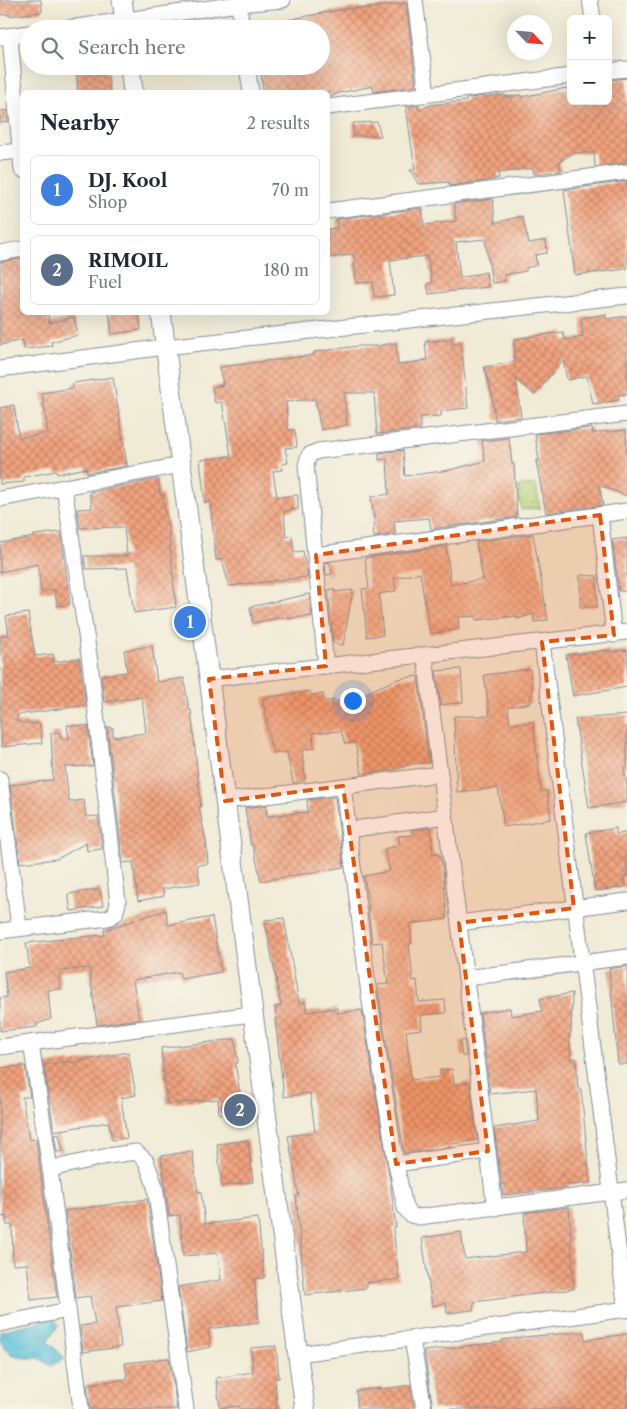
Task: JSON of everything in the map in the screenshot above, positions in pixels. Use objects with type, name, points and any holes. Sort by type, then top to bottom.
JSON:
[{"type":"street","points":[[122,0],[124,20]]},
{"type":"street","points":[[152,20],[239,4],[283,0]]},
{"type":"street","points":[[415,0],[427,94]]},
{"type":"street","points":[[590,0],[592,15]]},
{"type":"street","points":[[239,4],[241,20]]},
{"type":"street","points":[[0,153],[20,151],[5,36],[20,34]]},
{"type":"street","points":[[612,71],[627,69]]},
{"type":"street","points":[[131,75],[134,90]]},
{"type":"street","points":[[248,75],[251,90]]},
{"type":"street","points":[[330,107],[567,76]]},
{"type":"street","points":[[330,211],[627,172]]},
{"type":"street","points":[[0,253],[20,249]]},
{"type":"street","points":[[0,369],[166,347],[627,296]]},
{"type":"street","points":[[161,315],[305,1409]]},
{"type":"street","points":[[326,666],[306,465],[309,455],[318,451],[627,414]]},
{"type":"street","points":[[0,499],[181,465]]},
{"type":"street","points":[[0,931],[19,927],[108,918],[115,914],[118,903],[90,662],[64,487]]},
{"type":"street","points":[[316,556],[627,512]]},
{"type":"street","points":[[209,679],[621,633],[600,515]]},
{"type":"street","points":[[298,1354],[626,1310],[542,642]]},
{"type":"street","points":[[425,656],[495,1208]]},
{"type":"street","points":[[225,801],[440,774]]},
{"type":"street","points":[[0,779],[19,927]]},
{"type":"street","points":[[343,786],[369,995],[396,1164],[406,1208],[410,1215],[419,1217],[627,1190]]},
{"type":"street","points":[[348,830],[445,816]]},
{"type":"street","points":[[459,923],[627,901]]},
{"type":"street","points":[[466,978],[627,957]]},
{"type":"street","points":[[0,1047],[252,1014]]},
{"type":"street","points":[[31,1043],[50,1169],[81,1409]]},
{"type":"street","points":[[396,1164],[488,1151]]},
{"type":"street","points":[[50,1169],[108,1156],[136,1152],[146,1161],[155,1186],[186,1409]]},
{"type":"street","points":[[0,1324],[68,1310]]},
{"type":"street","points":[[412,1339],[424,1409]]},
{"type":"highlighted area","points":[[600,515],[614,635],[542,642],[574,908],[459,923],[488,1151],[396,1164],[343,786],[225,801],[209,679],[326,666],[316,555]]},
{"type":"green space","points":[[536,484],[540,508],[521,510],[518,487]]},
{"type":"water","points":[[53,1318],[59,1325],[47,1341],[65,1358],[51,1366],[39,1358],[24,1358],[11,1354],[0,1341],[0,1331]]},
{"type":"building","points":[[0,0],[41,0],[42,12],[9,16],[9,14],[0,15]]},
{"type":"building","points":[[406,3],[416,86],[374,92],[373,86],[339,93],[330,97],[330,90],[263,90],[261,75],[330,75],[330,20],[288,20],[327,12],[361,7],[361,9]]},
{"type":"building","points":[[77,75],[108,75],[110,90],[78,90]]},
{"type":"building","points":[[627,78],[627,163],[595,167],[594,153],[573,153],[559,162],[561,171],[534,174],[533,168],[498,173],[499,178],[491,180],[450,186],[449,182],[418,184],[410,170],[415,170],[406,107],[418,105],[419,110],[430,105],[466,101],[466,99],[477,97],[521,95],[521,97],[567,88],[567,105],[612,105],[612,80]]},
{"type":"building","points":[[7,110],[8,122],[0,123],[0,111]]},
{"type":"building","points":[[377,122],[381,136],[353,136],[353,123]]},
{"type":"building","points":[[627,181],[627,269],[575,275],[564,190]]},
{"type":"building","points":[[493,199],[495,223],[522,216],[529,243],[546,240],[547,253],[535,255],[537,265],[526,268],[526,271],[504,275],[505,281],[492,283],[485,239],[456,242],[460,278],[486,272],[488,287],[429,294],[427,284],[432,283],[427,256],[390,260],[394,295],[374,297],[373,282],[356,283],[354,254],[330,258],[330,229],[337,228],[336,219],[422,208],[424,225],[456,221],[454,204]]},
{"type":"building","points":[[20,258],[20,315],[48,315],[49,323],[74,317],[78,335],[51,342],[52,346],[24,349],[23,340],[0,345],[0,262]]},
{"type":"building","points":[[606,314],[606,319],[627,316],[627,394],[618,395],[619,400],[593,404],[587,376],[567,380],[563,360],[534,395],[516,379],[521,417],[495,420],[492,395],[484,367],[515,362],[514,339],[563,332],[565,340],[583,337],[581,318]]},
{"type":"building","points":[[109,315],[139,315],[141,330],[112,334]]},
{"type":"building","points":[[452,339],[452,344],[461,342],[468,408],[441,411],[441,416],[420,417],[420,429],[377,434],[374,393],[344,393],[347,425],[321,430],[315,399],[286,402],[288,430],[295,430],[297,447],[285,448],[288,463],[282,464],[283,470],[273,471],[277,497],[298,495],[298,509],[284,511],[286,537],[292,536],[294,552],[303,551],[308,577],[229,586],[222,559],[216,560],[210,502],[205,503],[200,460],[231,456],[222,402],[215,403],[212,387],[223,385],[220,367],[314,355],[314,352],[358,346],[381,346],[396,343],[398,365],[427,360],[425,342]]},
{"type":"building","points":[[113,377],[127,466],[87,473],[86,468],[57,474],[56,471],[24,477],[24,482],[0,484],[0,408],[14,405],[19,438],[48,433],[42,393],[73,388],[73,383]]},
{"type":"building","points":[[592,428],[593,434],[605,431],[626,430],[627,496],[599,485],[603,505],[546,513],[536,461],[539,461],[535,434]]},
{"type":"building","points":[[509,438],[512,464],[514,464],[517,517],[431,529],[429,518],[394,521],[395,534],[374,537],[373,526],[375,526],[371,497],[389,494],[387,459],[379,460],[379,453],[403,450],[405,476],[450,470],[485,461],[482,441]]},
{"type":"building","points":[[158,479],[168,525],[176,607],[134,613],[127,568],[86,569],[84,556],[127,556],[124,527],[80,528],[77,509],[92,508],[90,492]]},
{"type":"building","points":[[61,532],[70,604],[57,606],[55,590],[41,592],[38,564],[0,572],[0,543],[34,537],[34,535]]},
{"type":"building","points":[[533,534],[548,620],[534,622],[533,614],[517,619],[516,616],[476,620],[476,616],[458,617],[459,629],[430,634],[420,573],[394,578],[396,591],[379,594],[383,635],[367,637],[362,589],[369,588],[365,558],[446,546],[451,585],[483,579],[476,542]]},
{"type":"building","points":[[627,538],[627,591],[619,591],[612,540]]},
{"type":"building","points":[[330,562],[332,574],[326,575],[325,563]]},
{"type":"building","points":[[580,575],[597,576],[597,607],[580,607]]},
{"type":"building","points":[[334,589],[335,592],[353,590],[343,645],[333,643],[328,590]]},
{"type":"building","points":[[309,594],[312,616],[283,619],[283,617],[253,623],[250,607]]},
{"type":"building","points":[[28,613],[35,656],[53,654],[54,662],[79,658],[86,705],[17,715],[17,722],[40,724],[42,743],[2,747],[0,722],[0,636],[9,635],[6,616]]},
{"type":"building","points":[[152,646],[157,682],[184,678],[189,710],[191,710],[201,807],[199,807],[206,841],[208,864],[197,865],[200,883],[163,889],[164,896],[138,901],[133,862],[123,863],[107,727],[113,728],[113,737],[146,733],[142,697],[104,702],[101,675],[127,672],[124,650]]},
{"type":"building","points":[[610,650],[610,652],[627,650],[627,687],[573,696],[566,655]]},
{"type":"building","points":[[461,669],[463,702],[441,705],[436,671]]},
{"type":"building","points":[[530,669],[533,695],[530,695],[531,703],[508,707],[510,724],[533,722],[541,791],[547,791],[551,819],[504,827],[498,788],[457,792],[454,716],[490,716],[484,675]]},
{"type":"building","points":[[418,676],[429,763],[412,764],[394,770],[362,774],[355,742],[345,744],[341,731],[313,733],[314,748],[302,750],[305,780],[293,783],[287,752],[274,754],[269,739],[263,698],[310,691],[311,695],[323,694],[324,701],[358,700],[358,696],[398,679]]},
{"type":"building","points":[[627,715],[627,767],[624,768],[627,802],[589,808],[575,719]]},
{"type":"building","points":[[67,725],[88,726],[93,766],[65,767],[69,802],[84,800],[86,817],[98,816],[102,849],[87,851],[86,843],[57,859],[20,863],[10,785],[53,780],[51,733],[60,732],[61,739],[69,739]]},
{"type":"building","points":[[335,797],[344,867],[261,881],[253,845],[251,846],[245,808],[266,805],[267,816],[308,812],[307,800]]},
{"type":"building","points":[[431,828],[433,854],[440,855],[443,870],[447,919],[410,924],[412,944],[409,944],[413,981],[417,980],[419,1002],[445,1000],[446,1013],[421,1015],[422,1029],[406,1031],[411,1080],[440,1077],[440,1070],[452,1069],[454,1085],[470,1082],[477,1140],[451,1144],[451,1147],[404,1153],[377,985],[388,984],[382,942],[372,943],[364,876],[390,871],[384,849],[400,845],[398,836],[413,835],[411,830]]},
{"type":"building","points":[[616,828],[616,834],[627,833],[627,876],[623,877],[625,887],[595,891],[586,833]]},
{"type":"building","points":[[100,889],[103,906],[71,911],[68,894]]},
{"type":"building","points":[[166,910],[168,925],[212,917],[221,972],[181,979],[179,972],[133,980],[139,1019],[97,1025],[89,968],[59,971],[61,989],[48,990],[51,1019],[37,1024],[37,1027],[0,1031],[0,998],[7,997],[4,972],[30,968],[26,943],[105,935],[104,930]]},
{"type":"building","points":[[284,918],[299,1003],[305,1002],[307,1012],[337,1008],[337,1013],[362,1010],[390,1180],[396,1227],[393,1228],[399,1279],[366,1283],[367,1288],[305,1295],[296,1196],[299,1196],[288,1136],[315,1132],[310,1093],[284,1097],[275,1019],[277,1019],[275,1007],[281,1006],[265,920]]},
{"type":"building","points":[[627,966],[627,1064],[618,1064],[609,969]]},
{"type":"building","points":[[572,993],[571,1033],[569,1034],[571,1059],[576,1058],[578,1089],[581,1089],[590,1183],[567,1185],[567,1188],[503,1195],[494,1128],[539,1121],[536,1089],[490,1094],[480,1013],[510,1008],[511,1016],[542,1011],[540,999]]},
{"type":"building","points":[[235,1039],[238,1063],[235,1064],[241,1098],[233,1099],[234,1113],[219,1114],[218,1099],[167,1104],[161,1048]]},
{"type":"building","points":[[464,1040],[466,1056],[462,1056],[460,1041]]},
{"type":"building","points":[[128,1052],[136,1095],[121,1098],[127,1138],[112,1140],[109,1122],[54,1131],[44,1065],[69,1061],[70,1063]]},
{"type":"building","points":[[25,1066],[30,1097],[22,1097],[29,1140],[36,1139],[57,1297],[31,1300],[27,1264],[13,1265],[12,1225],[7,1225],[6,1216],[0,1217],[0,1068]]},
{"type":"building","points":[[59,1134],[63,1151],[57,1152],[54,1135]]},
{"type":"building","points":[[248,1140],[253,1182],[222,1186],[217,1144]]},
{"type":"building","points":[[192,1151],[198,1192],[201,1191],[205,1224],[258,1218],[264,1278],[254,1279],[259,1322],[208,1329],[211,1347],[187,1352],[178,1287],[221,1280],[218,1253],[183,1256],[180,1215],[169,1216],[161,1156]]},
{"type":"building","points":[[147,1199],[162,1301],[116,1307],[121,1347],[83,1352],[80,1326],[95,1324],[90,1296],[76,1298],[65,1211]]},
{"type":"building","points":[[569,1207],[574,1289],[474,1302],[473,1310],[447,1313],[446,1303],[432,1306],[422,1238],[461,1232],[465,1259],[526,1252],[524,1213]]},
{"type":"building","points":[[584,1332],[585,1340],[627,1334],[627,1409],[433,1409],[424,1351],[502,1342],[502,1340],[523,1337]]},
{"type":"building","points":[[276,1346],[279,1378],[275,1378],[277,1409],[240,1409],[239,1406],[220,1408],[216,1378],[253,1372],[251,1348]]},
{"type":"building","points":[[169,1358],[177,1409],[90,1409],[87,1384],[127,1379],[125,1363]]},
{"type":"building","points":[[410,1385],[414,1409],[358,1409],[356,1391]]},
{"type":"place","name":"DJ. Kool","points":[[190,622]]},
{"type":"place","name":"RIMOIL","points":[[240,1110]]}]
